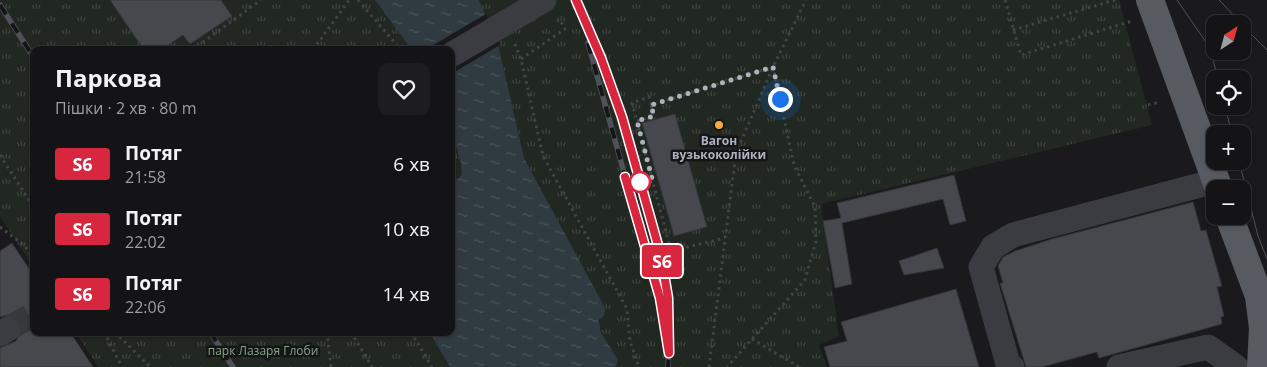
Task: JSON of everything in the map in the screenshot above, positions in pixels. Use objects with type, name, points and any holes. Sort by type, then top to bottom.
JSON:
[{"type":"main road","points":[[1142,10],[1210,180]]},
{"type":"main road","points":[[1232,225],[1259,296],[1263,328],[1257,363]]},
{"type":"street","points":[[455,53],[516,27],[544,0]]},
{"type":"street","points":[[1012,367],[1008,364],[981,267],[993,248],[1013,235],[1206,187]]},
{"type":"street","points":[[1119,367],[1208,347],[1257,363]]},
{"type":"path","points":[[198,46],[261,0]]},
{"type":"path","points":[[316,46],[349,0]]},
{"type":"path","points":[[358,0],[398,46]]},
{"type":"path","points":[[714,367],[710,365],[736,153],[773,67],[806,0]]},
{"type":"path","points":[[1005,0],[1020,55],[1142,10]]},
{"type":"path","points":[[1013,30],[1115,0]]},
{"type":"path","points":[[521,59],[565,29],[560,20],[552,24]]},
{"type":"path","points":[[516,27],[521,59],[543,156],[627,309],[630,340],[639,367]]},
{"type":"path","points":[[651,105],[773,67]]},
{"type":"path","points":[[727,367],[805,280],[816,241],[815,207],[794,165],[773,67]]},
{"type":"path","points":[[637,121],[654,116],[649,97],[632,103],[671,252],[725,238]]},
{"type":"path","points":[[0,155],[30,202]]},
{"type":"path","points":[[0,227],[25,246],[30,254]]},
{"type":"path","points":[[106,336],[122,367]]},
{"type":"path","points":[[119,336],[150,367]]},
{"type":"path","points":[[328,336],[331,367]]},
{"type":"path","points":[[353,336],[372,367]]},
{"type":"path","points":[[413,336],[432,367]]},
{"type":"path","points":[[752,339],[800,367]]},
{"type":"green space","points":[[0,0],[375,0],[409,46],[30,46],[30,262],[0,217]]},
{"type":"green space","points":[[479,0],[1119,0],[1152,125],[821,204],[839,336],[819,345],[827,367],[616,367],[618,360],[605,340],[600,328],[603,304],[524,158],[499,48]]},
{"type":"green space","points":[[455,143],[461,163],[462,174],[455,182]]},
{"type":"green space","name":"парк Лазаря Глоби","points":[[78,336],[432,336],[450,367],[98,367]]},
{"type":"water","points":[[375,0],[479,0],[499,48],[524,158],[603,304],[605,313],[599,320],[601,333],[618,360],[616,367],[450,367],[432,336],[455,336],[455,182],[462,174],[455,143],[455,46],[409,46]]},
{"type":"pier","points":[[486,14],[500,45],[455,72],[455,46],[432,46]]},
{"type":"building","points":[[110,0],[221,0],[232,16],[190,44],[183,35],[167,46],[141,46]]},
{"type":"building","points":[[675,114],[707,227],[674,236],[642,123]]},
{"type":"building","points":[[954,175],[966,221],[950,225],[943,199],[842,223],[852,284],[835,288],[823,221],[841,218],[837,203]]},
{"type":"building","points":[[1193,202],[1201,231],[1206,230],[1222,286],[1217,287],[1224,316],[1221,317],[1222,324],[1099,358],[1097,352],[1042,367],[1026,367],[1000,283],[1003,283],[998,266],[1003,257],[1052,239]]},
{"type":"building","points":[[12,243],[30,270],[30,336],[73,336],[93,367],[0,367],[0,348],[16,341],[22,329],[20,322],[15,317],[8,315],[0,317],[0,251]]},
{"type":"building","points":[[937,248],[944,268],[904,275],[899,261]]},
{"type":"building","points":[[956,289],[979,367],[830,367],[824,347],[847,341],[841,322]]},
{"type":"tunnel","points":[[8,329],[30,316]]},
{"type":"tram line","points":[[1177,0],[1210,48],[1216,70]]},
{"type":"tram line","points":[[1219,0],[1233,15]]},
{"type":"tram line","points":[[1251,34],[1267,50]]},
{"type":"tram line","points":[[1227,115],[1230,125]]},
{"type":"tram line","points":[[1241,170],[1258,236],[1267,259]]},
{"type":"railway","points":[[576,0],[620,115],[654,232],[666,297],[669,343],[668,367]]},
{"type":"railway","points":[[0,5],[30,52]]},
{"type":"railway","points":[[588,43],[663,313]]},
{"type":"railway","points":[[213,336],[233,367]]},
{"type":"train","name":"S6","points":[[576,0],[601,58],[622,117],[661,256],[668,298],[669,353],[660,298],[625,177]]},
{"type":"place","name":"Вагон вузькоколійки","points":[[719,125]]},
{"type":"route","points":[[640,182],[653,182],[637,121],[654,116],[651,105],[773,67],[780,99]]}]
